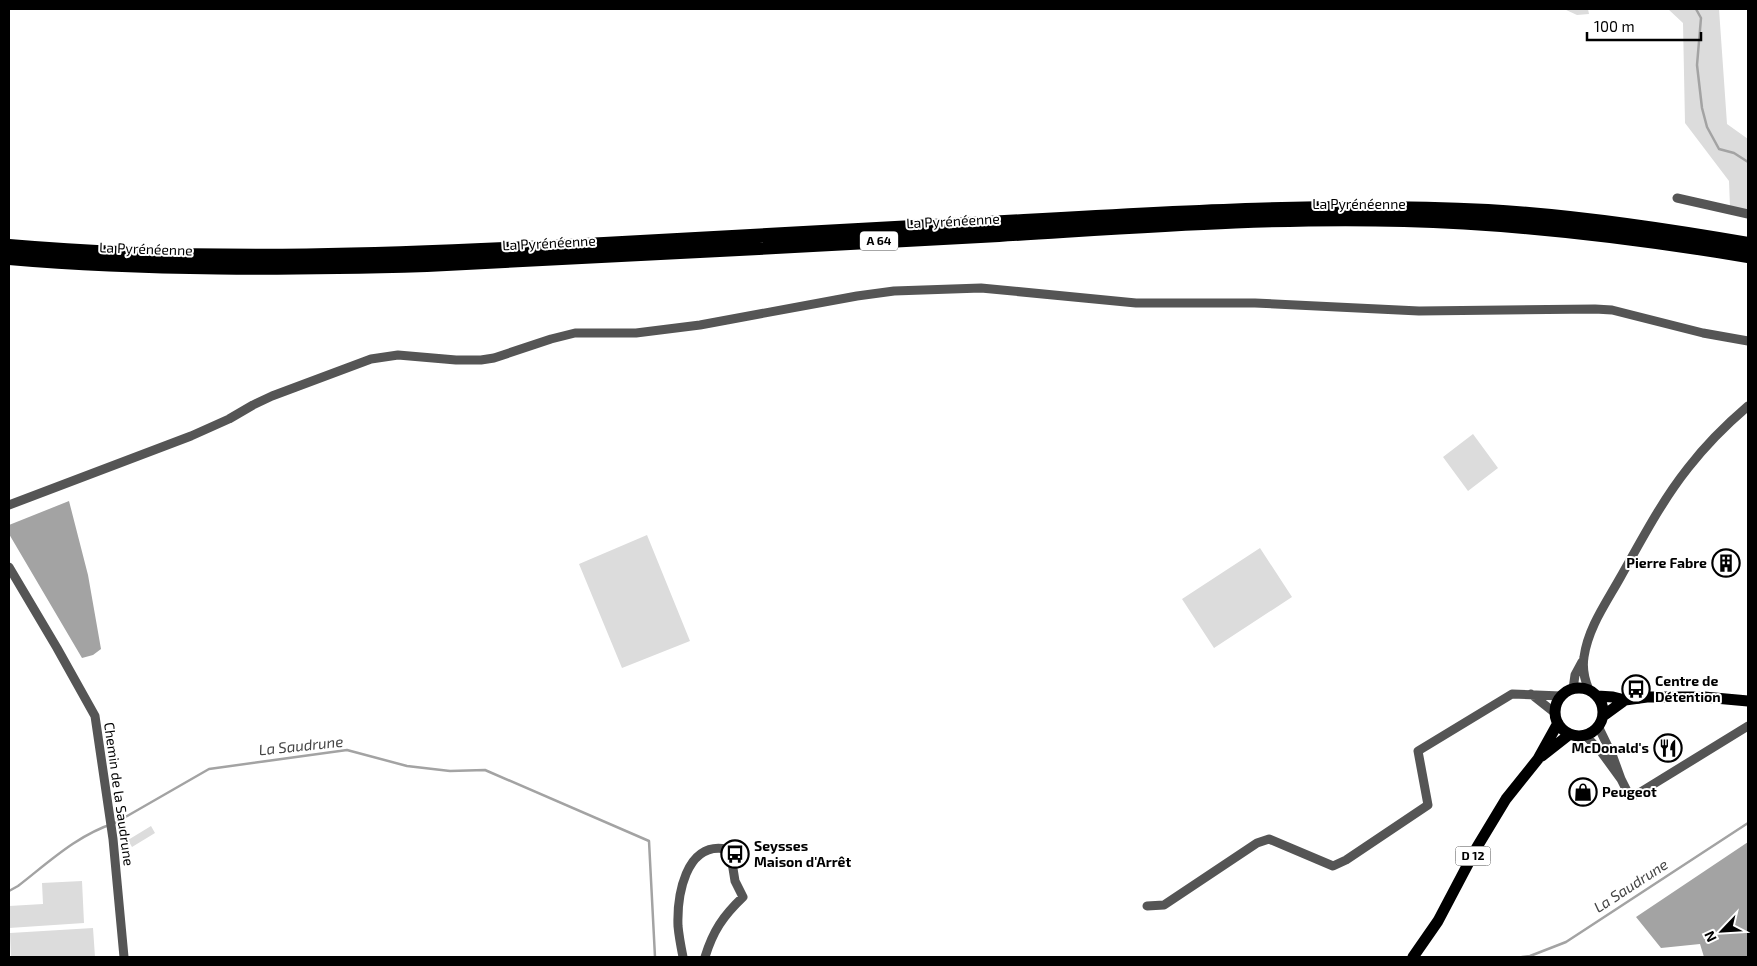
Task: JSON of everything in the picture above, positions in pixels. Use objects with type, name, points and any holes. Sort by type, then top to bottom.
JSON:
[{"type":"highway","name":"La Pyrénéenne","points":[[9,246],[149,254],[246,256],[426,253],[1118,216],[1306,208],[1404,208],[1490,211],[1574,218],[1662,229],[1748,244]]},
{"type":"highway","name":"La Pyrénéenne","points":[[9,258],[208,268],[427,265],[1218,222],[1383,220],[1490,223],[1577,230],[1748,256]]},
{"type":"main road","points":[[1625,700],[1585,735],[1570,734],[1557,718],[1557,702],[1561,696],[1573,688],[1625,700],[1647,697],[1704,697],[1748,701]]},
{"type":"main road","points":[[1593,693],[1602,706],[1600,721]]},
{"type":"main road","name":"D 12","points":[[1538,759],[1557,718]]},
{"type":"main road","name":"D 12","points":[[1413,957],[1438,921],[1477,847],[1506,799],[1538,759],[1570,734]]},
{"type":"street","points":[[1677,198],[1748,214]]},
{"type":"street","points":[[9,505],[191,436],[272,396],[371,359],[398,355],[456,360],[481,360],[494,358],[575,333],[636,333],[700,326],[857,296],[894,291],[981,288],[1136,303],[1256,303],[1419,311],[1603,309],[1748,341]]},
{"type":"street","points":[[1573,688],[1575,675],[1584,657],[1594,625],[1644,534],[1671,490],[1705,448],[1748,406]]},
{"type":"street","name":"Chemin de la Saudrune","points":[[9,567],[95,716],[110,819],[124,957]]},
{"type":"street","points":[[1584,657],[1583,677],[1593,693]]},
{"type":"street","points":[[1147,906],[1164,905],[1256,843],[1269,839],[1333,866],[1346,860],[1428,805],[1418,751],[1512,694],[1561,696]]},
{"type":"street","points":[[1531,694],[1557,718]]},
{"type":"street","points":[[1600,721],[1621,779],[1628,793],[1634,795],[1639,794],[1748,726]]},
{"type":"street","points":[[1585,735],[1602,753],[1621,779]]},
{"type":"street","points":[[682,957],[678,926],[680,898],[687,869],[694,859],[704,852],[718,847],[726,849],[731,856],[735,880],[743,897],[732,908],[712,936],[705,957]]},
{"type":"shaded area","points":[[1564,9],[1588,9],[1589,14],[1577,15]]},
{"type":"shaded area","points":[[1668,9],[1719,9],[1727,124],[1748,139],[1748,211],[1730,207],[1729,181],[1685,123],[1683,23]]},
{"type":"shaded area","points":[[1473,434],[1498,468],[1468,491],[1443,457]]},
{"type":"shaded area","points":[[69,501],[88,575],[101,649],[93,655],[82,658],[9,534],[9,525]]},
{"type":"shaded area","points":[[647,535],[690,641],[622,668],[579,564]]},
{"type":"shaded area","points":[[1260,548],[1292,597],[1214,648],[1182,599]]},
{"type":"shaded area","points":[[151,826],[155,833],[132,847],[128,840]]},
{"type":"shaded area","points":[[1748,842],[1748,957],[1704,957],[1700,944],[1661,948],[1636,917]]},
{"type":"shaded area","points":[[82,881],[84,923],[9,928],[9,906],[43,904],[42,883]]},
{"type":"shaded area","points":[[93,928],[95,957],[11,957],[10,933]]},
{"type":"waterway","points":[[1696,9],[1701,18],[1697,65],[1702,108],[1707,127],[1719,149],[1734,153],[1748,162]]},
{"type":"waterway","name":"La Saudrune","points":[[9,891],[76,842],[101,828],[115,823],[209,769],[347,750],[407,766],[450,771],[485,770],[649,841],[655,957]]},
{"type":"waterway","name":"La Saudrune","points":[[1522,957],[1530,956],[1566,942],[1748,823]]},
{"type":"place","name":"Pierre Fabre","points":[[1726,563]]},
{"type":"place","name":"Centre de Détention","points":[[1636,689]]},
{"type":"place","name":"McDonald's","points":[[1668,748]]},
{"type":"place","name":"Peugeot","points":[[1583,792]]},
{"type":"place","name":"Seysses Maison d'Arrêt","points":[[735,854]]}]
